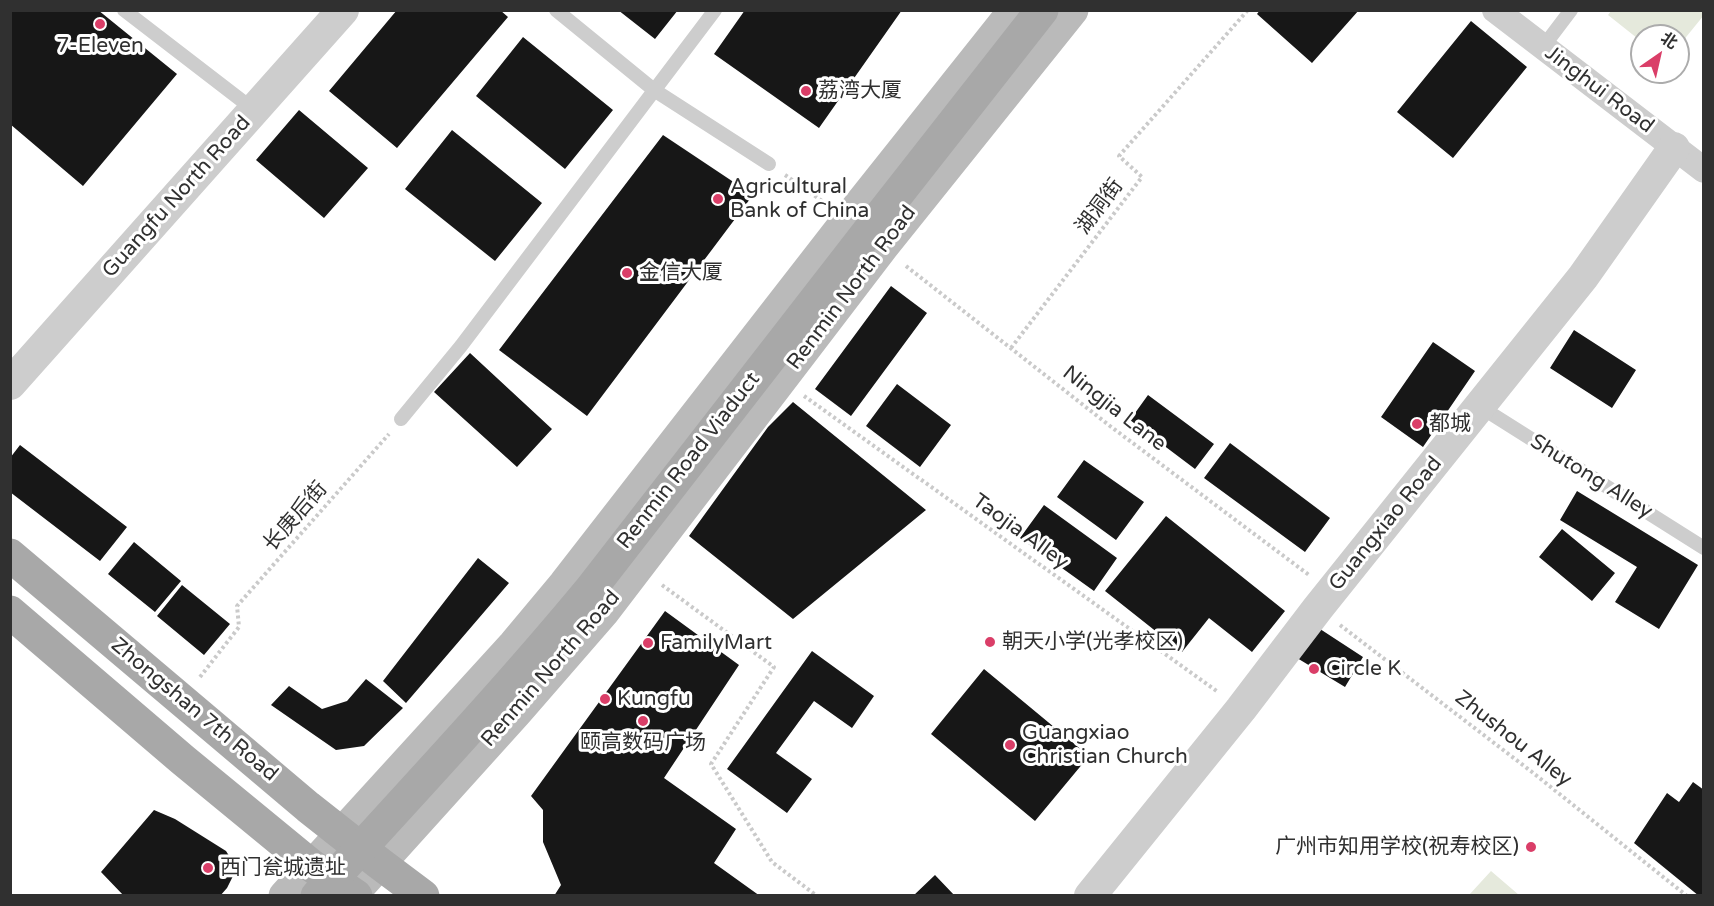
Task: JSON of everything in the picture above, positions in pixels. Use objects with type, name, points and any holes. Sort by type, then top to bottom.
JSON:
[{"type":"main road","name":"Renmin North Road","points":[[285,896],[315,881],[341,832],[514,645],[565,584],[848,220],[1015,10]]},
{"type":"main road","name":"Renmin Road Viaduct","points":[[315,881],[493,702],[583,598],[1042,10]]},
{"type":"main road","name":"Renmin North Road","points":[[353,895],[603,612],[882,247],[1072,10]]},
{"type":"main road","name":"Zhongshan 7th Road","points":[[10,555],[308,807],[423,896]]},
{"type":"main road","name":"Zhongshan 7th Road","points":[[10,612],[183,760],[315,881],[353,895]]},
{"type":"street","name":"Guangfu North Road","points":[[10,384],[343,10]]},
{"type":"street","name":"Jinghui Road","points":[[1495,10],[1704,170]]},
{"type":"street","name":"Guangxiao Road","points":[[1090,896],[1582,277],[1674,148]]},
{"type":"lane","points":[[124,10],[254,110]]},
{"type":"lane","points":[[556,10],[654,90],[769,164]]},
{"type":"lane","points":[[401,419],[461,346],[715,10]]},
{"type":"lane","points":[[1543,47],[1571,10]]},
{"type":"lane","name":"Shutong Alley","points":[[1479,406],[1704,548]]},
{"type":"path","name":"湖洞街","points":[[1011,348],[1142,177],[1119,156],[1248,10]]},
{"type":"path","points":[[769,164],[848,220]]},
{"type":"path","name":"Ningjia Lane","points":[[882,247],[1110,426],[1325,600]]},
{"type":"path","name":"Taojia Alley","points":[[782,380],[1241,708]]},
{"type":"path","name":"长庚后街","points":[[194,684],[239,627],[237,606],[401,419]]},
{"type":"path","points":[[637,567],[774,668],[711,764],[772,862],[817,896]]},
{"type":"path","name":"Zhushou Alley","points":[[1325,600],[1532,772],[1687,896]]},
{"type":"shaded area","points":[[1703,10],[1704,15],[1690,32],[1690,24],[1630,24],[1630,32],[1608,15],[1611,11]]},
{"type":"shaded area","points":[[1491,871],[1519,895],[1469,895]]},
{"type":"building","points":[[10,10],[98,10],[177,74],[83,186],[10,124]]},
{"type":"building","points":[[397,10],[500,10],[508,17],[397,148],[329,91]]},
{"type":"building","points":[[618,10],[678,10],[655,39]]},
{"type":"building","name":"荔湾大厦","points":[[745,10],[902,10],[819,128],[714,54]]},
{"type":"building","points":[[1260,10],[1359,10],[1312,63],[1257,14]]},
{"type":"building","points":[[1471,21],[1527,67],[1453,158],[1397,112]]},
{"type":"building","points":[[523,37],[613,110],[565,169],[476,96]]},
{"type":"building","points":[[299,110],[368,168],[324,218],[256,160]]},
{"type":"building","points":[[452,130],[542,203],[495,261],[405,189]]},
{"type":"building","name":"金信大厦","points":[[663,135],[753,195],[587,416],[499,350]]},
{"type":"building","points":[[891,286],[927,313],[851,416],[815,389]]},
{"type":"building","points":[[1574,330],[1636,370],[1612,408],[1550,368]]},
{"type":"building","points":[[1433,342],[1475,371],[1423,447],[1381,417]]},
{"type":"building","points":[[470,353],[552,429],[517,467],[434,392]]},
{"type":"building","points":[[897,384],[951,425],[920,467],[866,426]]},
{"type":"building","points":[[1148,395],[1214,444],[1195,469],[1130,420]]},
{"type":"building","points":[[793,402],[926,510],[793,619],[689,536],[768,427]]},
{"type":"building","points":[[1230,443],[1330,518],[1305,552],[1204,478]]},
{"type":"building","points":[[20,445],[127,527],[100,561],[10,492],[10,458]]},
{"type":"building","points":[[1084,460],[1144,502],[1116,540],[1057,497]]},
{"type":"building","points":[[1577,491],[1698,565],[1659,629],[1615,602],[1637,567],[1560,520]]},
{"type":"building","points":[[1044,505],[1117,558],[1094,591],[1020,538]]},
{"type":"building","points":[[1166,516],[1285,611],[1252,652],[1209,618],[1182,652],[1105,591]]},
{"type":"building","points":[[1562,529],[1615,573],[1592,601],[1539,557]]},
{"type":"building","points":[[134,542],[181,581],[155,612],[108,574]]},
{"type":"building","points":[[478,558],[509,583],[406,703],[383,681]]},
{"type":"building","points":[[182,585],[230,624],[204,655],[157,616]]},
{"type":"building","name":"颐高数码广场","points":[[665,611],[739,665],[664,778],[736,829],[714,863],[760,896],[554,896],[561,885],[543,842],[543,810],[531,796]]},
{"type":"building","points":[[1317,627],[1363,657],[1345,687],[1297,658]]},
{"type":"building","points":[[812,651],[874,696],[852,728],[814,701],[776,753],[812,779],[787,813],[727,769]]},
{"type":"building","name":"Guangxiao Christian Church","points":[[984,669],[1089,756],[1035,821],[931,734]]},
{"type":"building","points":[[366,679],[403,708],[364,746],[336,750],[271,705],[289,686],[322,709],[347,701]]},
{"type":"building","points":[[1693,782],[1704,790],[1704,896],[1699,896],[1634,843],[1667,793],[1679,802]]},
{"type":"building","name":"西门瓮城遗址","points":[[154,810],[175,819],[226,851],[233,862],[234,874],[220,896],[124,896],[101,872]]},
{"type":"building","points":[[935,875],[955,896],[913,896]]},
{"type":"place","name":"7-Eleven","points":[[100,24]]},
{"type":"place","name":"荔湾大厦","points":[[806,91]]},
{"type":"place","name":"Agricultural Bank of China","points":[[718,199]]},
{"type":"place","name":"金信大厦","points":[[627,273]]},
{"type":"place","name":"都城","points":[[1417,424]]},
{"type":"place","name":"朝天小学(光孝校区)","points":[[990,642]]},
{"type":"place","name":"FamilyMart","points":[[648,643]]},
{"type":"place","name":"Circle K","points":[[1314,669]]},
{"type":"place","name":"Kungfu","points":[[605,699]]},
{"type":"place","name":"颐高数码广场","points":[[643,721]]},
{"type":"place","name":"Guangxiao Christian Church","points":[[1010,745]]},
{"type":"place","name":"广州市知用学校(祝寿校区)","points":[[1531,847]]},
{"type":"place","name":"西门瓮城遗址","points":[[208,868]]}]
